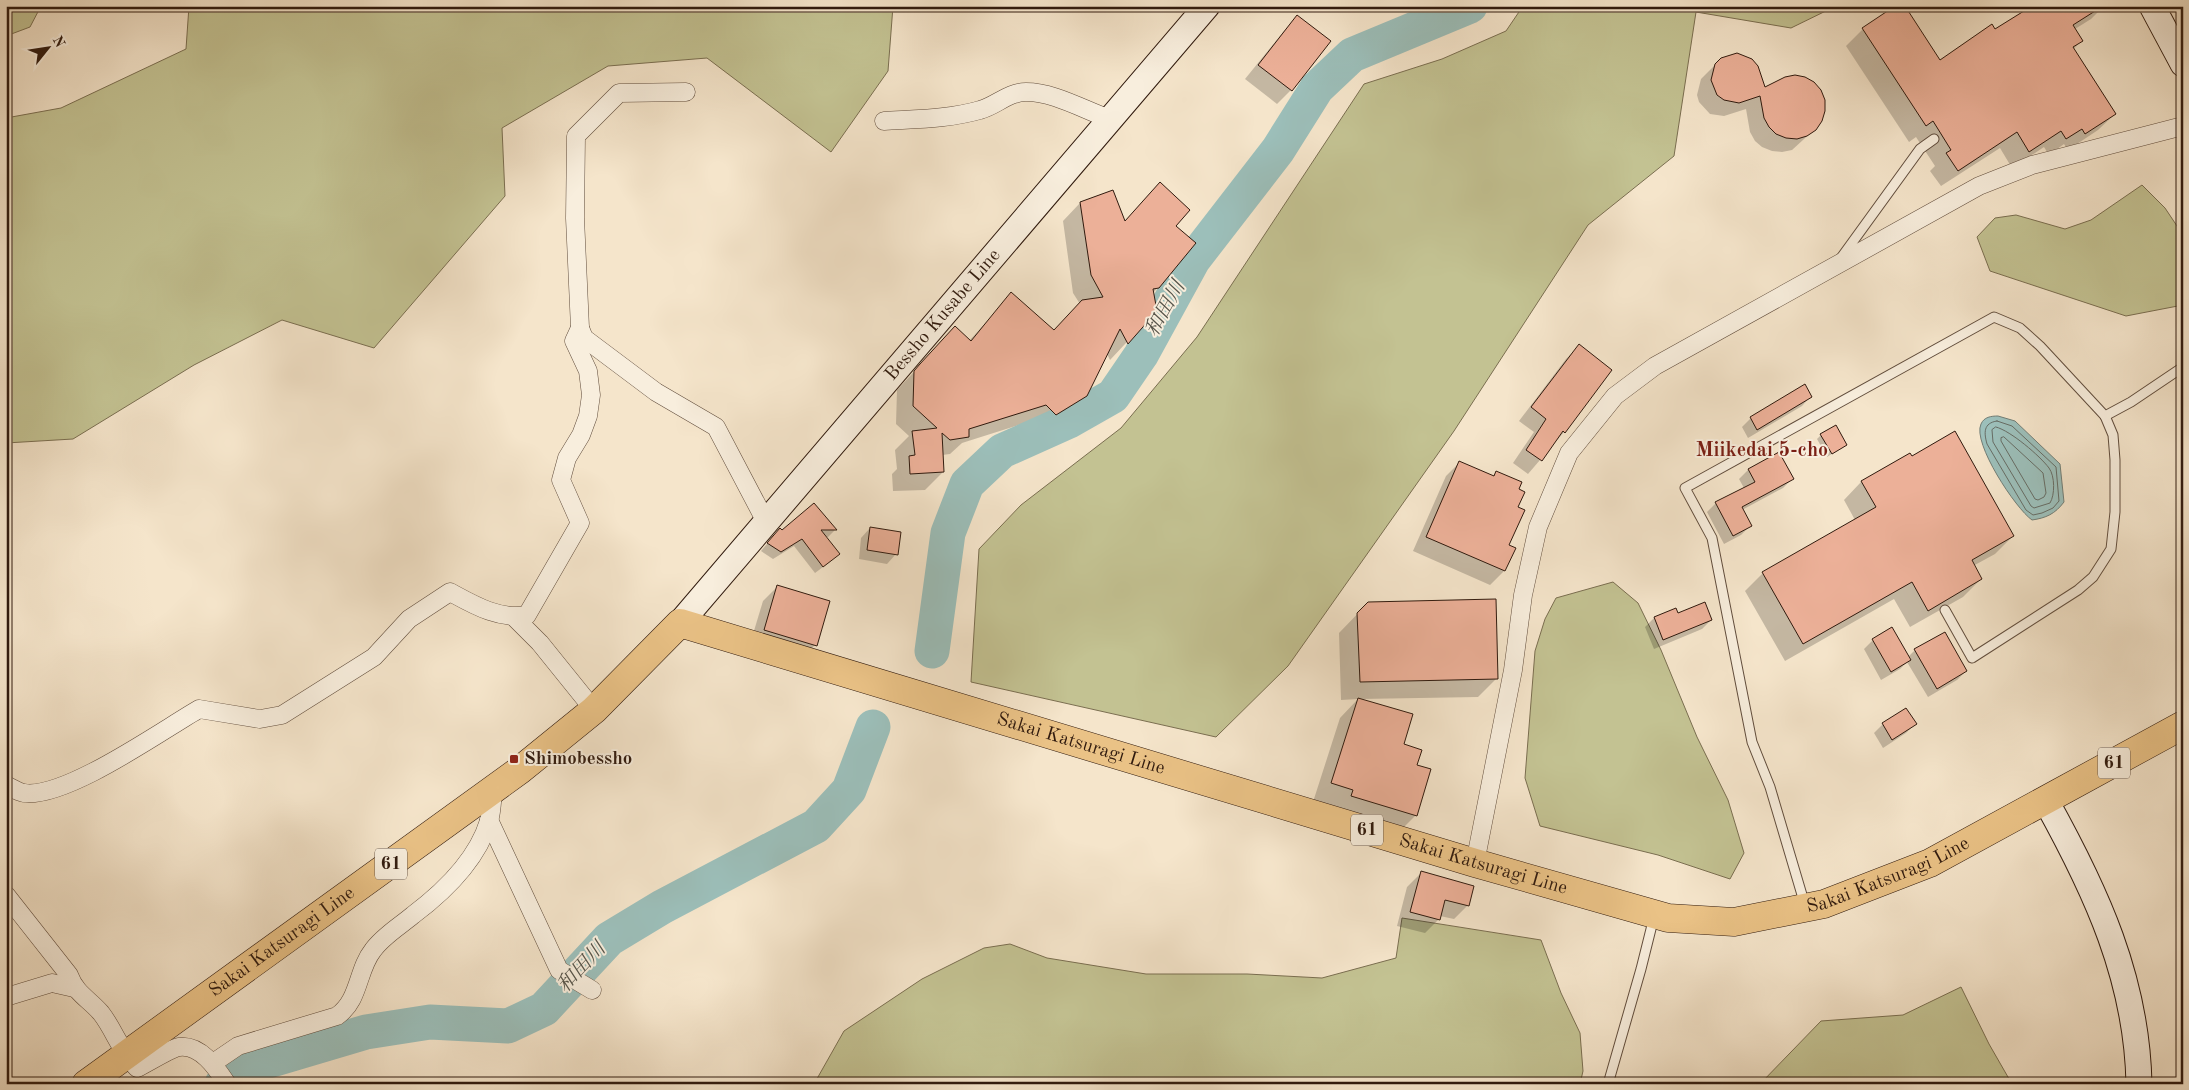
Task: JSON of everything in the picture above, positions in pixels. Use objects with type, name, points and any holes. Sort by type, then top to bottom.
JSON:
[{"type":"main road","name":"Bessho Kusabe Line","points":[[680,623],[1206,6]]},
{"type":"main road","points":[[2152,6],[2183,64]]},
{"type":"main road","name":"Sakai Katsuragi Line","points":[[86,1084],[493,790],[594,710],[680,623],[1475,863],[1668,918],[1734,922],[1824,904],[1930,863],[2183,725]]},
{"type":"main road","points":[[2046,801],[2087,880],[2114,941],[2130,997],[2139,1058],[2140,1084]]},
{"type":"street","points":[[686,92],[619,93],[576,136],[575,218],[580,328],[584,338],[656,392],[716,426],[766,522]]},
{"type":"street","points":[[884,121],[960,115],[982,110],[1016,93],[1028,92],[1051,97],[1110,120]]},
{"type":"street","points":[[1475,863],[1513,670],[1523,595],[1538,527],[1569,453],[1615,396],[1655,366],[1979,186],[2032,165],[2183,126]]},
{"type":"street","points":[[6,786],[22,793],[37,793],[92,774],[198,709],[260,719],[282,715],[374,657],[409,619],[450,592],[489,612],[514,618],[527,616],[580,523],[561,480],[567,458],[581,435],[588,416],[590,402],[588,372],[574,341],[580,328]]},
{"type":"street","points":[[514,618],[540,644],[594,710]]},
{"type":"street","points":[[213,1063],[238,1046],[337,1016],[348,1009],[371,951],[428,904],[463,869],[490,820],[493,790]]},
{"type":"street","points":[[490,820],[559,970],[592,990]]},
{"type":"street","points":[[6,895],[69,975],[74,988],[101,1014],[125,1056],[137,1068],[179,1046],[191,1048],[213,1063],[227,1084]]},
{"type":"street","points":[[6,997],[52,983],[74,988]]},
{"type":"lane","points":[[1836,265],[1920,149],[1934,139]]},
{"type":"lane","points":[[1806,908],[1770,787],[1752,742],[1712,538],[1685,488],[1994,317],[2020,328],[2040,346],[2105,416],[2113,435],[2115,512],[2111,549],[2093,577],[2078,590],[1972,658],[1945,610]]},
{"type":"lane","points":[[2105,416],[2131,402],[2183,367]]},
{"type":"lane","points":[[1608,1084],[1641,969],[1654,914]]},
{"type":"shaded area","points":[[6,6],[41,6],[30,27],[6,36]]},
{"type":"shaded area","points":[[189,6],[893,6],[888,71],[831,152],[707,58],[608,66],[502,128],[505,196],[374,348],[282,320],[194,365],[73,439],[6,443],[6,118],[61,108],[186,49]]},
{"type":"shaded area","points":[[1523,6],[1836,6],[1791,28],[1696,12],[1674,156],[1588,225],[1454,431],[1288,666],[1216,737],[971,682],[979,549],[1021,505],[1121,428],[1197,337],[1364,84],[1442,59],[1506,31]]},
{"type":"shaded area","points":[[2142,185],[2165,208],[2183,235],[2183,305],[2126,316],[1990,271],[1977,237],[1995,218],[2016,215],[2065,229],[2091,220]]},
{"type":"shaded area","points":[[1613,582],[1638,603],[1661,650],[1697,737],[1728,800],[1744,853],[1730,879],[1658,855],[1540,826],[1525,778],[1535,651],[1545,619],[1556,598]]},
{"type":"shaded area","points":[[1402,918],[1541,940],[1561,993],[1580,1033],[1583,1071],[1580,1084],[814,1084],[844,1031],[922,979],[984,948],[1010,944],[1047,958],[1146,974],[1247,974],[1322,978],[1396,958]]},
{"type":"shaded area","points":[[1961,987],[1989,1044],[2012,1084],[1760,1084],[1821,1021],[1903,1015]]},
{"type":"water","points":[[1998,416],[2015,421],[2060,464],[2064,502],[2050,515],[2032,520],[2006,490],[1989,460],[1980,433],[1981,424],[1988,417]]},
{"type":"building","points":[[1895,6],[1905,6],[1940,60],[1992,24],[1995,29],[2032,6],[2103,6],[2073,25],[2083,41],[2073,47],[2116,114],[2085,134],[2082,129],[2066,139],[2061,131],[2029,152],[2017,132],[1958,171],[1946,153],[1951,150],[1933,121],[1926,126],[1862,28]]},
{"type":"building","points":[[1297,15],[1331,41],[1292,91],[1258,65]]},
{"type":"building","points":[[1737,53],[1752,59],[1758,66],[1765,87],[1785,77],[1795,75],[1805,77],[1814,82],[1821,90],[1825,100],[1825,111],[1822,121],[1816,130],[1807,136],[1797,139],[1786,138],[1776,134],[1769,127],[1764,118],[1760,96],[1739,103],[1724,100],[1717,95],[1711,80],[1715,64],[1721,58]]},
{"type":"building","points":[[1160,182],[1190,210],[1176,226],[1196,243],[1159,288],[1153,289],[1157,311],[1128,344],[1120,329],[1087,396],[1056,415],[1046,405],[969,429],[969,437],[950,440],[942,433],[944,472],[910,474],[909,456],[915,455],[912,431],[937,428],[913,406],[914,371],[955,326],[971,341],[1011,292],[1054,330],[1082,300],[1103,297],[1091,275],[1080,202],[1113,190],[1125,221]]},
{"type":"building","points":[[1579,344],[1612,370],[1565,433],[1563,431],[1542,461],[1526,450],[1546,419],[1531,407]]},
{"type":"building","points":[[1805,384],[1812,397],[1757,430],[1750,417]]},
{"type":"building","points":[[1836,425],[1847,445],[1832,454],[1820,434]]},
{"type":"building","points":[[1955,431],[2014,536],[1972,560],[1982,579],[1928,611],[1912,582],[1803,644],[1762,572],[1876,507],[1861,481],[1910,453],[1912,456]]},
{"type":"building","points":[[1779,452],[1794,479],[1742,507],[1752,526],[1733,536],[1715,502],[1755,482],[1748,469]]},
{"type":"building","points":[[1459,461],[1494,476],[1496,471],[1522,482],[1519,489],[1525,492],[1518,507],[1525,510],[1509,545],[1516,548],[1505,571],[1426,537]]},
{"type":"building","points":[[814,503],[837,530],[821,530],[840,554],[823,567],[802,539],[781,552],[767,543],[780,528],[782,530]]},
{"type":"building","points":[[870,527],[901,532],[898,555],[867,550]]},
{"type":"building","points":[[777,585],[830,601],[817,646],[764,630]]},
{"type":"building","points":[[1496,599],[1498,679],[1360,682],[1357,613],[1368,602]]},
{"type":"building","points":[[1705,602],[1712,620],[1663,640],[1654,617],[1676,608],[1678,613]]},
{"type":"building","points":[[1892,627],[1911,660],[1891,672],[1872,639]]},
{"type":"building","points":[[1945,632],[1967,671],[1937,689],[1914,649]]},
{"type":"building","points":[[1358,698],[1413,714],[1404,744],[1422,750],[1417,765],[1431,769],[1417,816],[1351,796],[1353,790],[1331,783]]},
{"type":"building","points":[[1906,708],[1917,724],[1892,740],[1882,723]]},
{"type":"building","points":[[1421,871],[1474,886],[1469,906],[1445,900],[1440,920],[1410,912]]},
{"type":"waterway","name":"和田川","points":[[932,651],[948,533],[967,484],[1002,451],[1069,421],[1113,396],[1141,355],[1193,260],[1278,150],[1317,88],[1352,55],[1470,6]]},
{"type":"waterway","name":"和田川","points":[[222,1084],[241,1069],[366,1032],[430,1022],[508,1026],[544,1009],[609,939],[662,907],[816,826],[849,790],[873,727]]},
{"type":"place","name":"Shimobessho","points":[[514,759]]},
{"type":"district","name":"Miikedai 5-cho","points":[[1762,451]]}]
